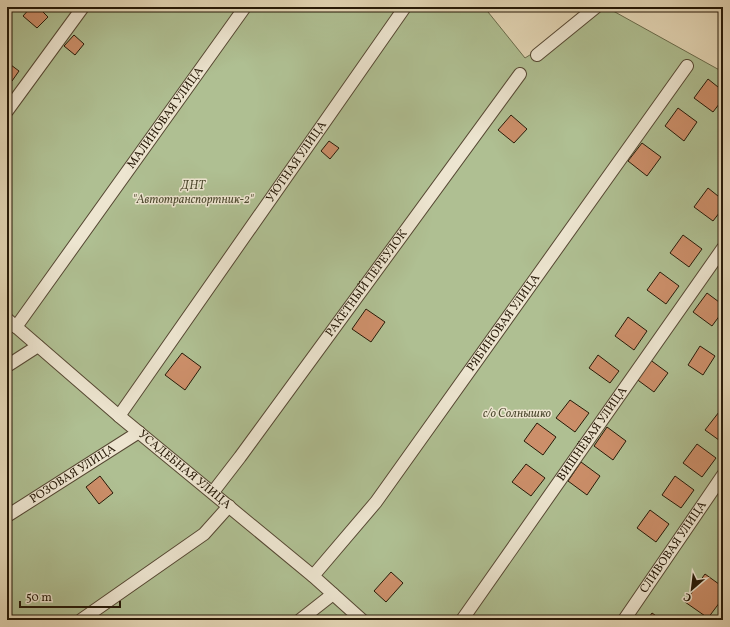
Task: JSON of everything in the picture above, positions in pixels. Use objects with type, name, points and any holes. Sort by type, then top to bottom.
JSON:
[{"type":"street","points":[[7,111],[83,7]]},
{"type":"street","name":"МАЛИНОВАЯ УЛИЦА","points":[[16,327],[245,7]]},
{"type":"street","name":"УЮТНАЯ УЛИЦА","points":[[119,416],[405,7]]},
{"type":"street","points":[[537,55],[596,7]]},
{"type":"street","name":"РЯБИНОВАЯ УЛИЦА","points":[[313,576],[376,502],[687,66]]},
{"type":"street","name":"РАКЕТНЫЙ ПЕРЕУЛОК","points":[[213,492],[520,74]]},
{"type":"street","name":"ВИШНЁВАЯ УЛИЦА","points":[[462,620],[723,248]]},
{"type":"street","name":"УСАДЕБНАЯ УЛИЦА","points":[[7,319],[119,416],[313,576],[362,620]]},
{"type":"street","points":[[7,366],[38,346]]},
{"type":"street","name":"РОЗОВАЯ УЛИЦА","points":[[7,516],[139,432]]},
{"type":"street","name":"СЛИВОВАЯ УЛИЦА","points":[[624,620],[723,475]]},
{"type":"street","points":[[81,620],[204,534],[229,506]]},
{"type":"street","points":[[300,620],[333,594]]},
{"type":"green space","points":[[7,7],[484,7],[525,58],[606,7],[723,72],[723,620],[7,620]]},
{"type":"building","points":[[31,7],[38,7],[48,17],[37,28],[23,16]]},
{"type":"building","points":[[74,35],[84,44],[75,55],[64,46]]},
{"type":"building","points":[[7,62],[19,71],[12,81],[7,77]]},
{"type":"building","points":[[708,79],[723,91],[723,99],[713,112],[694,98]]},
{"type":"building","points":[[678,108],[697,122],[684,141],[665,126]]},
{"type":"building","points":[[511,115],[527,129],[514,143],[498,130]]},
{"type":"building","points":[[329,141],[339,148],[330,159],[321,151]]},
{"type":"building","points":[[642,143],[661,157],[647,176],[628,161]]},
{"type":"building","points":[[708,188],[723,200],[723,208],[713,221],[694,207]]},
{"type":"building","points":[[683,235],[702,249],[689,267],[670,253]]},
{"type":"building","points":[[660,272],[679,286],[666,304],[647,290]]},
{"type":"building","points":[[707,293],[723,305],[723,311],[712,326],[693,312]]},
{"type":"building","points":[[366,309],[385,322],[371,342],[352,329]]},
{"type":"building","points":[[628,317],[647,331],[634,350],[615,336]]},
{"type":"building","points":[[700,346],[715,356],[703,375],[688,365]]},
{"type":"building","points":[[182,353],[201,367],[185,390],[165,375]]},
{"type":"building","points":[[598,355],[619,371],[610,383],[589,368]]},
{"type":"building","points":[[649,359],[668,373],[654,392],[635,378]]},
{"type":"building","points":[[570,400],[589,413],[575,432],[556,418]]},
{"type":"building","points":[[719,412],[723,415],[723,443],[705,430]]},
{"type":"building","points":[[537,423],[556,437],[543,455],[524,441]]},
{"type":"building","points":[[607,427],[626,441],[613,460],[594,446]]},
{"type":"building","points":[[697,444],[716,458],[702,477],[683,463]]},
{"type":"building","points":[[581,462],[600,476],[587,495],[568,481]]},
{"type":"building","points":[[526,464],[545,478],[531,496],[512,482]]},
{"type":"building","points":[[100,476],[113,493],[99,504],[86,487]]},
{"type":"building","points":[[675,476],[694,490],[681,508],[662,495]]},
{"type":"building","points":[[650,510],[669,524],[656,542],[637,528]]},
{"type":"building","points":[[391,572],[403,583],[386,602],[374,591]]},
{"type":"building","points":[[705,574],[723,587],[723,598],[708,618],[685,602]]},
{"type":"building","points":[[652,613],[662,620],[647,620]]},
{"type":"park label","name":"ДНТ \"Автотранспортник-2\"","points":[[193,193]]},
{"type":"park label","name":"с/о Солнышко","points":[[517,414]]}]
